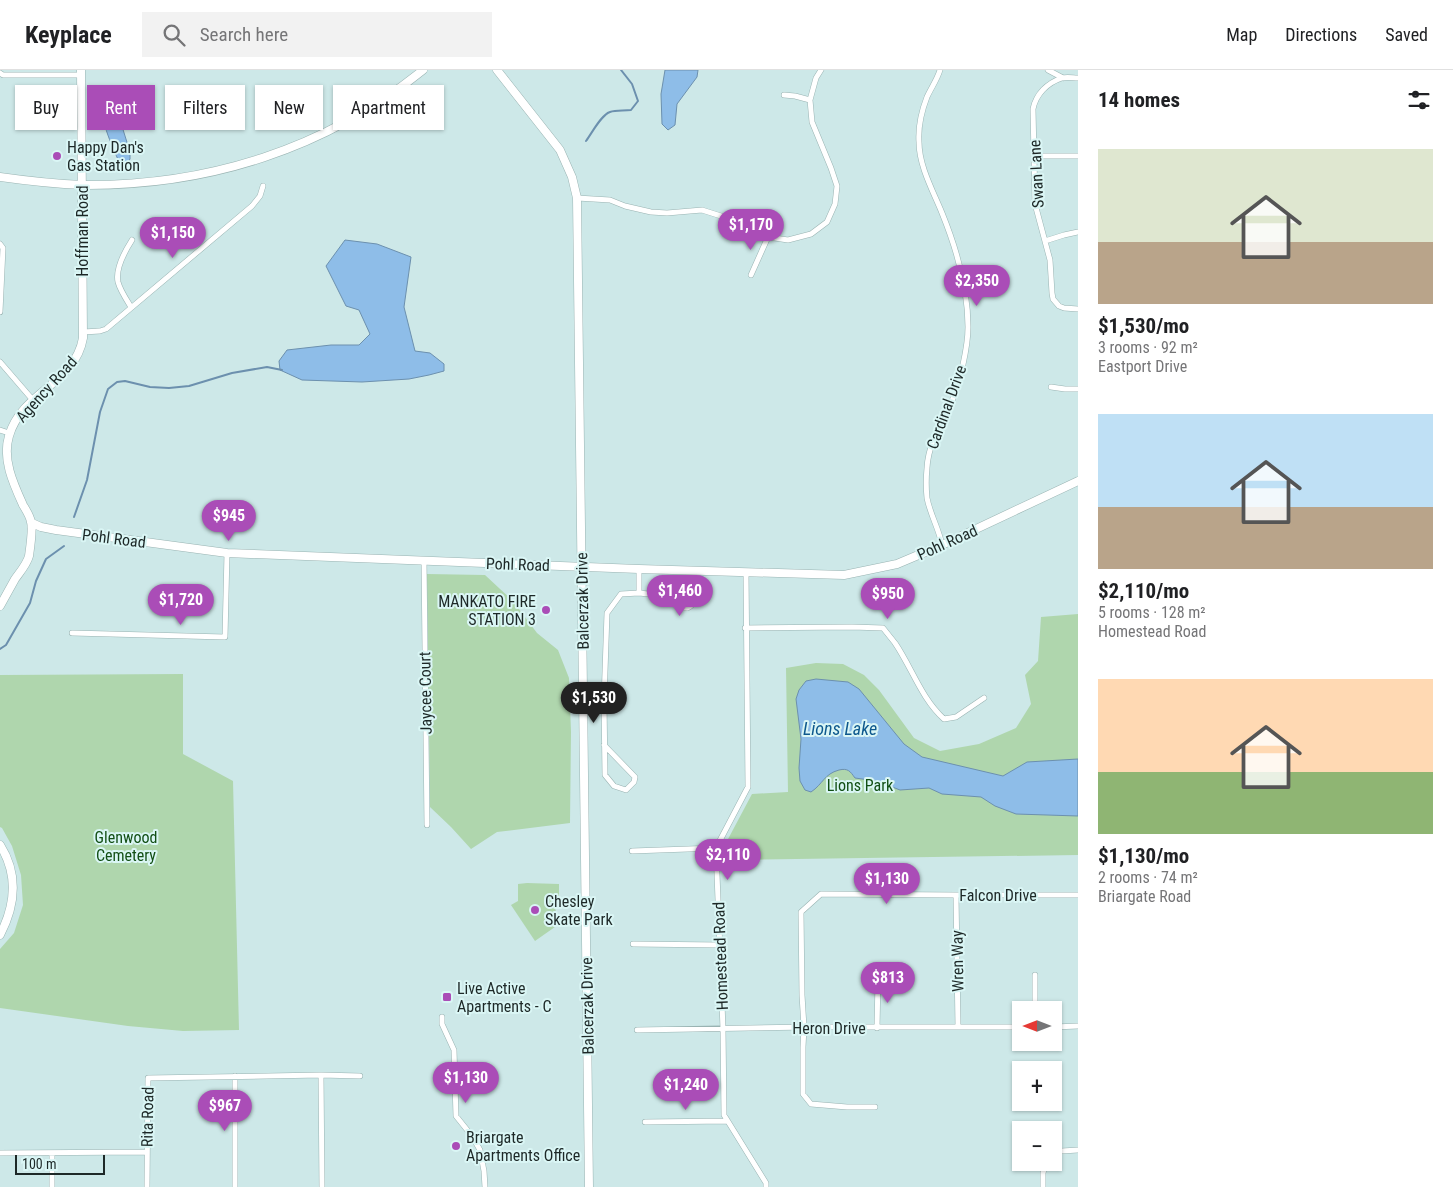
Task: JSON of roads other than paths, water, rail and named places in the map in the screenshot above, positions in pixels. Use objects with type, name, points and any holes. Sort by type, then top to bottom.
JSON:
[{"type":"street","points":[[0,177],[82,185],[135,183],[187,177],[228,169],[302,143],[359,115],[423,70]]},
{"type":"street","name":"Balcerzak Drive","points":[[497,70],[560,150],[572,177],[577,198],[589,1187]]},
{"type":"street","points":[[577,198],[610,200],[625,206],[651,212],[667,213],[702,210],[740,222],[768,237],[788,240],[811,234],[827,222],[836,204],[836,186],[832,168],[812,122],[810,100],[816,78],[821,70]]},
{"type":"street","name":"Cardinal Drive","points":[[940,70],[927,97],[920,120],[918,142],[923,166],[958,258],[964,282],[968,329],[967,345],[958,382],[932,444],[927,466],[927,499],[940,532],[942,545]]},
{"type":"street","points":[[1048,70],[1063,78],[1078,78]]},
{"type":"street","points":[[0,73],[4,75],[81,72]]},
{"type":"street","name":"Hoffman Road","points":[[81,72],[83,332]]},
{"type":"street","name":"Swan Lane","points":[[1063,78],[1042,91],[1037,96],[1035,102],[1035,204],[1051,266],[1053,299],[1064,308],[1078,309]]},
{"type":"street","points":[[784,95],[810,100]]},
{"type":"street","points":[[1034,156],[1078,156]]},
{"type":"street","points":[[83,332],[100,331],[106,328],[252,206],[260,196],[263,186]]},
{"type":"street","points":[[1045,241],[1078,232]]},
{"type":"street","points":[[751,275],[768,237]]},
{"type":"street","points":[[131,307],[117,280],[124,253],[132,240]]},
{"type":"street","points":[[0,244],[4,248],[0,312]]},
{"type":"street","name":"Agency Road","points":[[0,430],[10,433],[22,410],[32,399],[68,370],[82,345],[83,332]]},
{"type":"street","points":[[0,362],[32,399]]},
{"type":"street","points":[[1051,388],[1078,389]]},
{"type":"street","points":[[0,606],[28,558],[32,523],[7,464],[6,446],[10,433]]},
{"type":"street","name":"Pohl Road","points":[[32,523],[41,528],[227,553],[844,575],[897,564],[1078,481]]},
{"type":"street","points":[[72,633],[225,637],[227,553]]},
{"type":"street","name":"Jaycee Court","points":[[424,560],[427,825]]},
{"type":"street","points":[[639,569],[639,593]]},
{"type":"street","points":[[632,851],[716,848],[748,787],[745,628],[746,572]]},
{"type":"street","points":[[604,745],[635,777],[634,782],[626,790],[614,786],[605,775],[604,745],[607,613],[621,594],[639,593],[676,597]]},
{"type":"street","points":[[745,628],[882,628],[895,643],[934,710],[944,719],[956,716],[984,698]]},
{"type":"street","points":[[0,845],[6,855],[13,878],[12,904],[7,922],[0,935]]},
{"type":"street","name":"Homestead Road","points":[[716,848],[724,1115],[766,1183],[766,1187]]},
{"type":"street","name":"Falcon Drive","points":[[875,1107],[812,1104],[803,1094],[804,1027],[801,912],[821,894],[1078,895]]},
{"type":"street","name":"Wren Way","points":[[956,896],[958,1027]]},
{"type":"street","points":[[633,944],[720,945]]},
{"type":"street","points":[[1035,975],[1036,1001]]},
{"type":"street","points":[[877,1028],[878,980]]},
{"type":"street","points":[[442,1017],[442,1024],[454,1050],[456,1116],[472,1136],[480,1150],[485,1187]]},
{"type":"street","points":[[1062,1027],[1078,1026]]},
{"type":"street","name":"Heron Drive","points":[[637,1030],[804,1027],[1012,1027]]},
{"type":"street","points":[[321,1075],[322,1187]]},
{"type":"street","points":[[235,1076],[235,1187]]},
{"type":"street","name":"Rita Road","points":[[146,1187],[148,1078],[360,1076]]},
{"type":"street","points":[[645,1122],[727,1121]]},
{"type":"street","points":[[1062,1151],[1078,1150]]},
{"type":"street","points":[[0,1153],[146,1152]]},
{"type":"street","points":[[52,1153],[52,1187]]},
{"type":"street","points":[[1043,1187],[1044,1171]]},
{"type":"water","points":[[665,70],[698,70],[697,77],[677,104],[675,125],[668,130],[662,124],[661,94]]},
{"type":"water","points":[[107,130],[123,130],[130,152],[128,162],[119,162]]},
{"type":"water","points":[[345,240],[377,244],[411,257],[404,307],[415,351],[430,353],[444,364],[444,371],[409,379],[362,382],[302,380],[280,370],[279,361],[287,350],[331,345],[359,345],[370,334],[359,310],[346,306],[326,266]]},
{"type":"water","name":"Lions Lake","points":[[816,679],[848,682],[859,689],[904,744],[922,757],[1003,776],[1027,762],[1078,759],[1078,816],[1016,814],[995,806],[981,797],[942,794],[929,788],[900,790],[877,781],[855,778],[845,769],[830,774],[811,792],[805,790],[800,781],[801,739],[796,699],[799,690],[806,681]]},
{"type":"waterway","points":[[586,141],[600,120],[607,114],[615,111],[631,110],[638,101],[632,84],[621,70]]},
{"type":"waterway","points":[[74,517],[87,480],[100,412],[108,389],[117,382],[125,381],[150,387],[169,388],[189,386],[232,373],[267,367],[282,370]]},
{"type":"waterway","points":[[0,649],[6,645],[30,603],[36,581],[46,559],[64,546]]},
{"type":"place","name":"Happy Dan's Gas Station","points":[[57,156]]},
{"type":"place","name":"MANKATO FIRE STATION 3","points":[[546,610]]},
{"type":"place","name":"Chesley Skate Park","points":[[535,910]]},
{"type":"place","name":"Live Active Apartments - C","points":[[447,997]]},
{"type":"place","name":"Briargate Apartments Office","points":[[456,1146]]},
{"type":"park label","name":"Lions Park","points":[[860,785]]},
{"type":"park label","name":"Glenwood Cemetery","points":[[126,846]]}]
